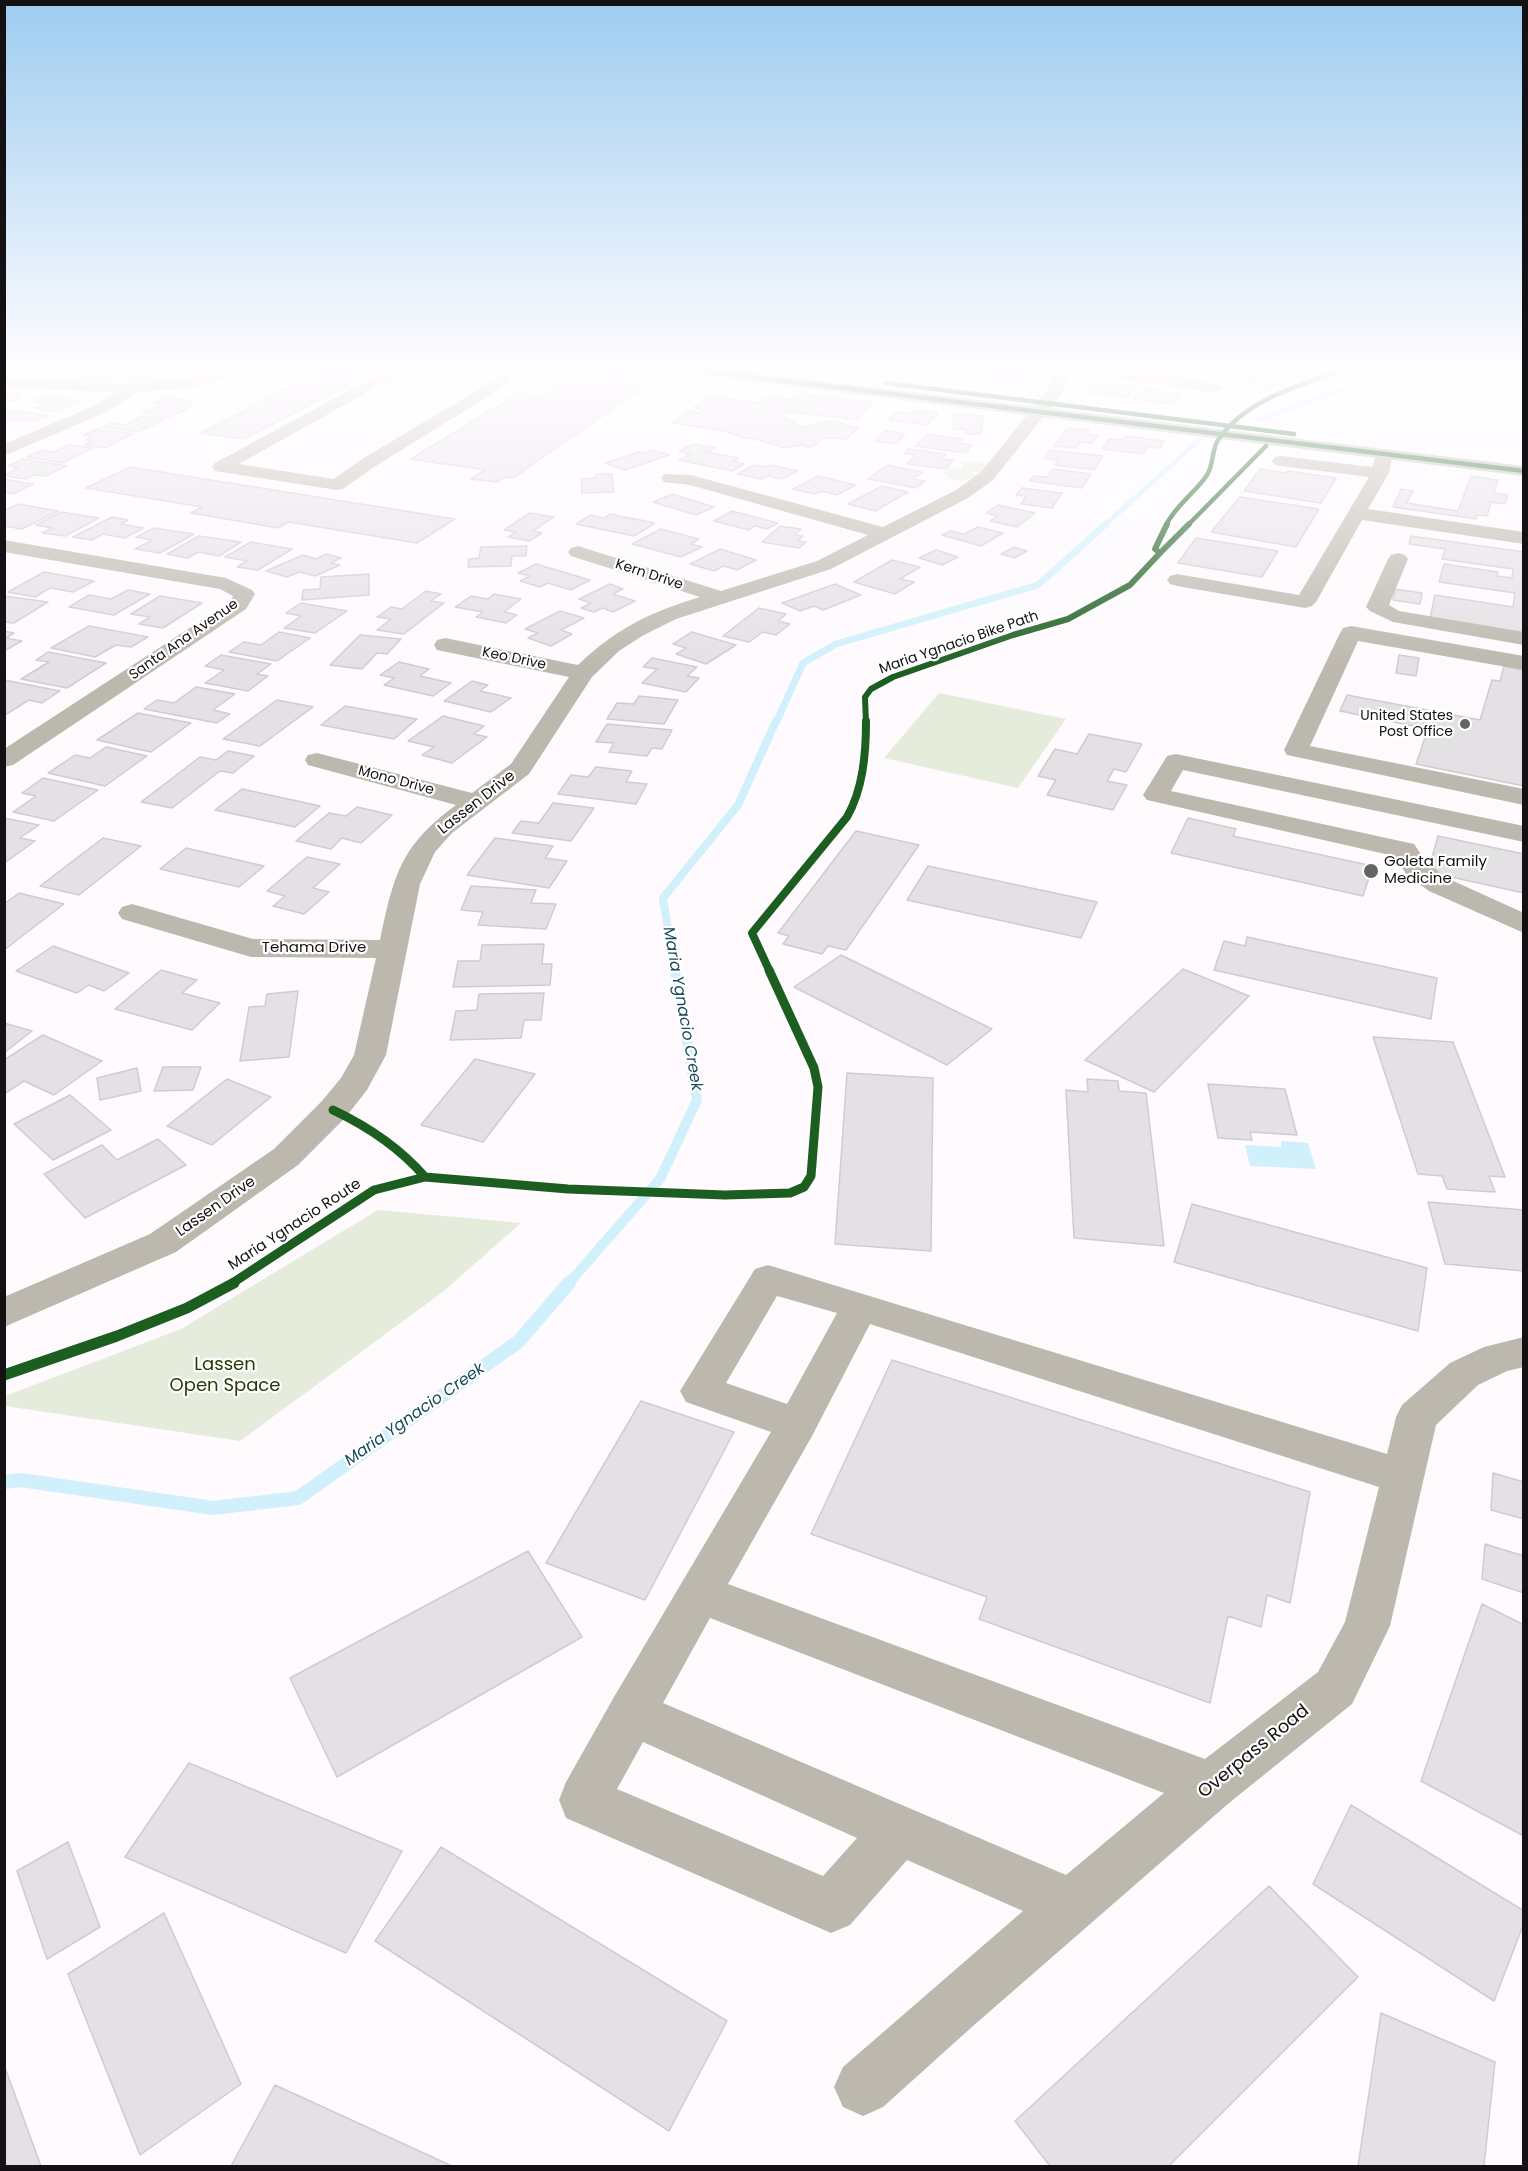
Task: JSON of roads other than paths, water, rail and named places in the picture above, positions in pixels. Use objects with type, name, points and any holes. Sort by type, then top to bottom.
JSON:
[{"type":"main road","points":[[1469,468],[1524,471]]},
{"type":"street","points":[[229,468],[337,485],[362,468]]},
{"type":"street","name":"Lassen Drive","points":[[8,1303],[163,1244],[286,1157],[333,1110],[355,1083],[370,1055],[406,884],[423,849],[443,827],[520,769],[583,673],[611,646],[634,631],[668,614],[824,565],[962,494],[987,476],[993,468]]},
{"type":"street","points":[[1177,580],[1305,602],[1380,468]]},
{"type":"street","points":[[670,478],[691,480],[888,534]]},
{"type":"street","points":[[1356,513],[1524,538]]},
{"type":"street","name":"Santa Ana Avenue","points":[[4,546],[226,584],[245,594],[239,605],[4,760]]},
{"type":"street","points":[[4,565],[31,550]]},
{"type":"street","name":"Kern Drive","points":[[578,552],[720,597]]},
{"type":"street","points":[[1398,559],[1377,606],[1393,616],[1524,639]]},
{"type":"street","points":[[1524,663],[1351,633],[1296,750],[1524,797]]},
{"type":"street","name":"Keo Drive","points":[[445,645],[583,673]]},
{"type":"street","name":"Mono Drive","points":[[317,760],[476,802]]},
{"type":"street","points":[[1524,834],[1176,761],[1156,795],[1404,850],[1417,869],[1439,885],[1524,924]]},
{"type":"street","points":[[1404,850],[1416,812]]},
{"type":"street","name":"Tehama Drive","points":[[132,913],[251,948],[394,949]]},
{"type":"street","points":[[797,1425],[700,1391],[768,1279],[1403,1477]]},
{"type":"street","points":[[860,1306],[797,1425],[699,1593],[584,1800],[831,1906],[899,1830]]},
{"type":"street","name":"Overpass Road","points":[[863,2087],[953,2006],[1211,1786],[1335,1688],[1367,1626],[1417,1417],[1464,1374],[1498,1358],[1524,1352]]},
{"type":"street","points":[[699,1593],[1211,1786]]},
{"type":"street","points":[[631,1713],[1072,1905]]},
{"type":"water","points":[[1281,1141],[1308,1143],[1316,1169],[1250,1166],[1245,1145],[1281,1147]]},
{"type":"waterway","name":"Maria Ygnacio Creek","points":[[1105,525],[1168,468]]},
{"type":"waterway","name":"Maria Ygnacio Creek","points":[[776,723],[803,663],[836,644],[1038,585],[1106,524]]},
{"type":"waterway","name":"Maria Ygnacio Creek","points":[[675,972],[663,898],[738,805],[776,721]]},
{"type":"waterway","name":"Maria Ygnacio Creek","points":[[568,1284],[660,1179],[697,1100],[675,970]]},
{"type":"waterway","name":"Maria Ygnacio Creek","points":[[4,1482],[21,1480],[213,1508],[298,1498],[518,1342],[569,1283]]},
{"type":"place","name":"United States Post Office","points":[[1465,724]]},
{"type":"place","name":"Goleta Family Medicine","points":[[1371,871]]},
{"type":"park label","name":"Lassen Open Space","points":[[225,1375]]}]
